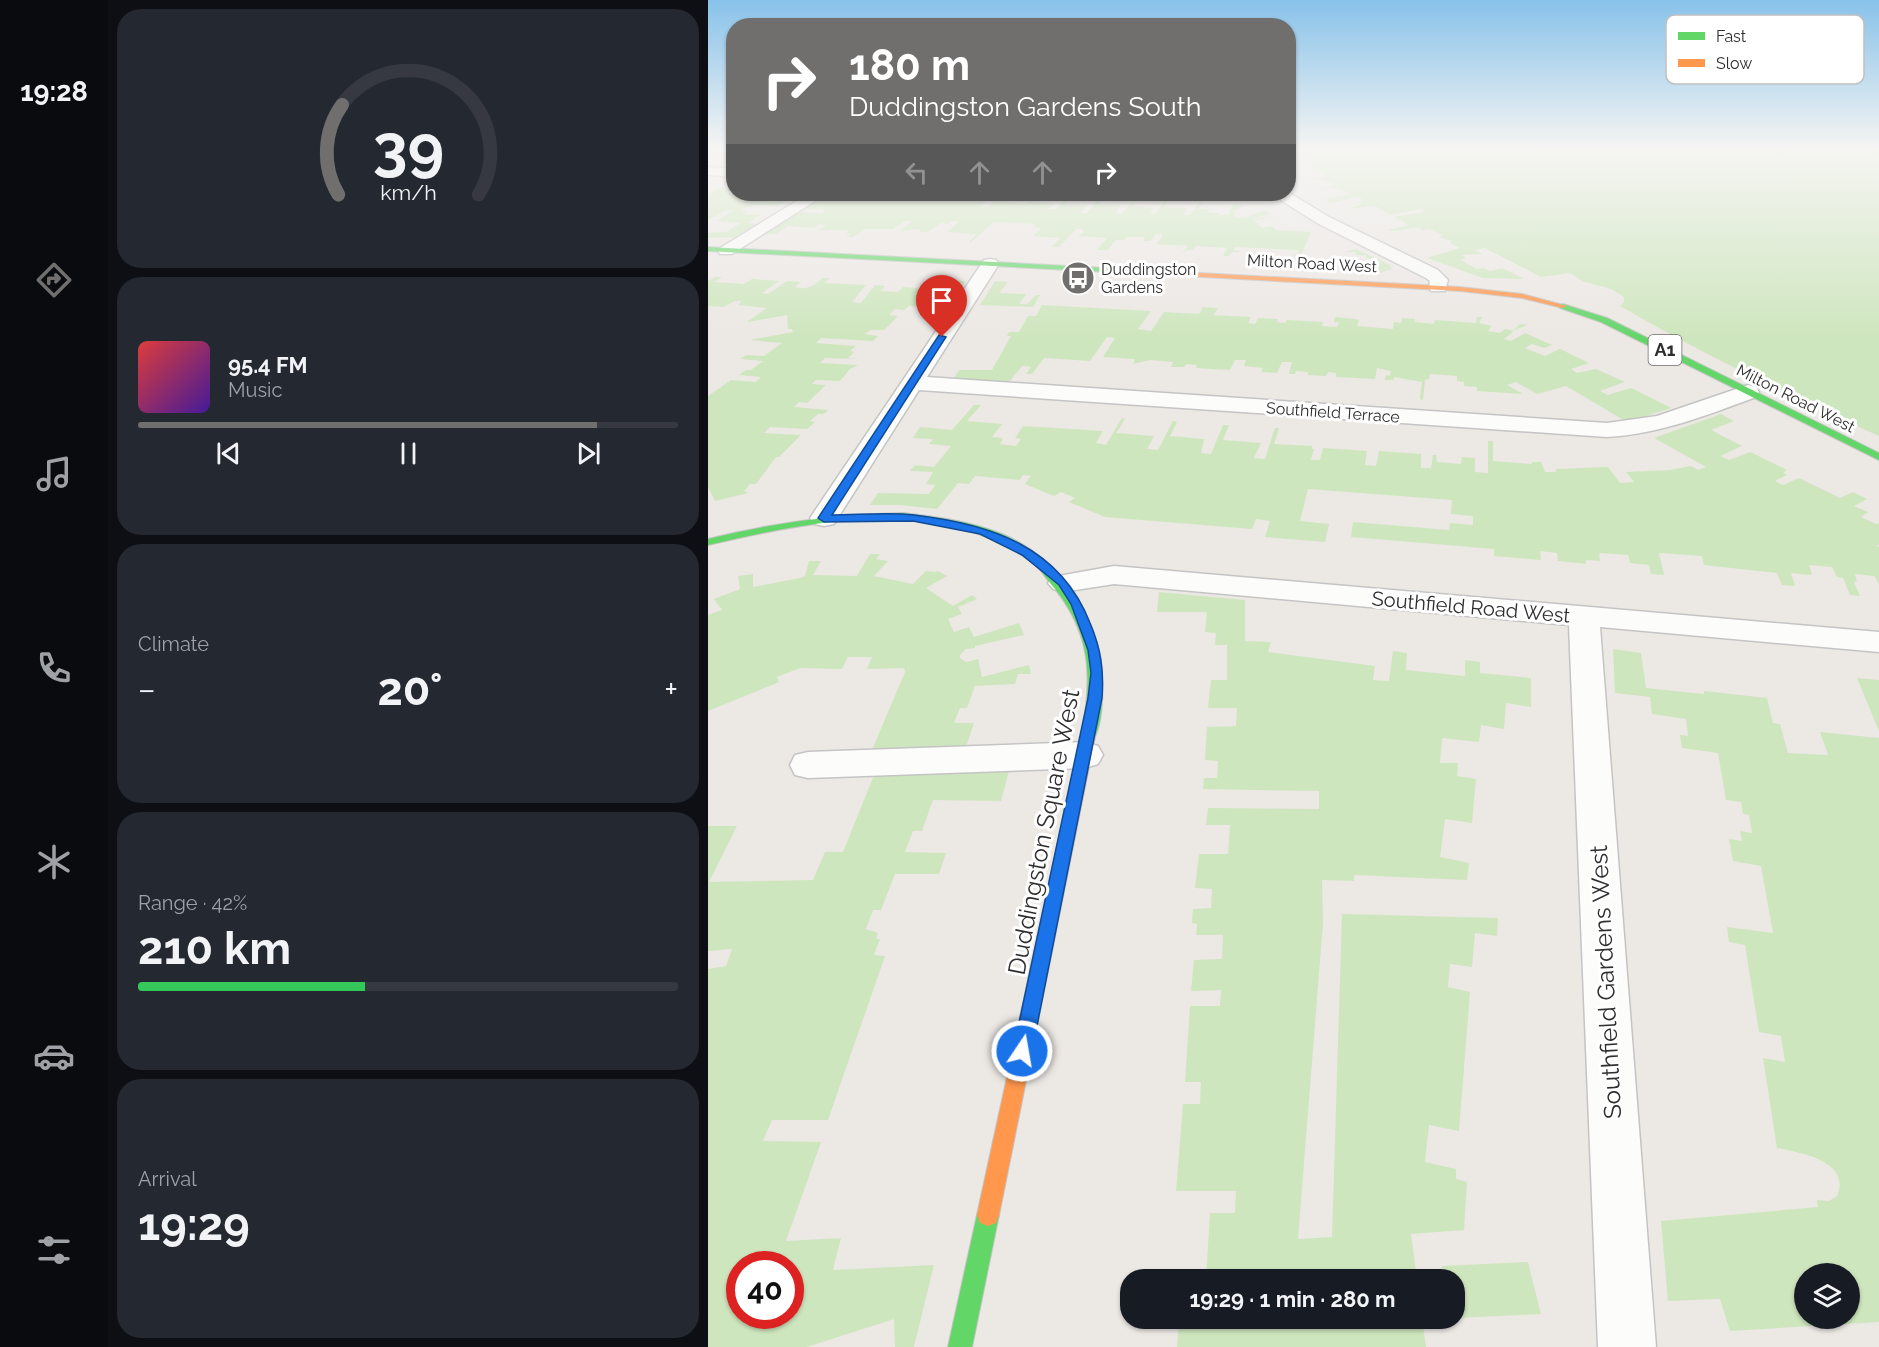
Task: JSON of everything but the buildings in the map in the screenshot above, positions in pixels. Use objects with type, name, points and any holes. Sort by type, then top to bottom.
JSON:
[{"type":"main road","name":"Milton Road West","points":[[708,249],[1438,286],[1516,294],[1571,307],[1622,328],[1879,457]]},
{"type":"main road","name":"Duddingston Square West","points":[[708,542],[756,529],[824,518],[913,518],[982,531],[1026,552],[1064,582],[1077,604],[1094,650],[1097,673],[1085,755],[960,1347]]},
{"type":"street","points":[[726,250],[787,213]]},
{"type":"street","points":[[1315,213],[1358,238],[1432,274],[1439,280],[1438,286]]},
{"type":"street","points":[[824,518],[990,264]]},
{"type":"street","name":"Southfield Terrace","points":[[911,383],[1607,430],[1624,430],[1664,423],[1748,392]]},
{"type":"street","name":"Southfield Road West","points":[[1064,582],[1114,575],[1879,642]]},
{"type":"street","name":"Southfield Gardens West","points":[[1584,617],[1627,1347]]},
{"type":"street","points":[[808,765],[1085,755]]},
{"type":"green space","points":[[708,213],[722,213],[708,220]]},
{"type":"green space","points":[[730,213],[760,215],[748,223],[758,224],[734,237],[708,238],[708,233],[726,232],[741,223],[717,221]]},
{"type":"green space","points":[[800,213],[1184,213],[1183,215],[1190,215],[1192,213],[1217,213],[1228,215],[1236,213],[1233,216],[1245,218],[1257,213],[1268,213],[1270,214],[1253,218],[1275,217],[1254,220],[1262,228],[1272,226],[1276,230],[1311,232],[1299,260],[1295,260],[1297,256],[1289,255],[1298,254],[1299,250],[1235,247],[1233,250],[1239,252],[1223,256],[1227,248],[1196,246],[1193,250],[1187,250],[1182,254],[1188,246],[1157,244],[1163,234],[1156,234],[1150,241],[1143,241],[1145,237],[1127,237],[1124,240],[1116,240],[1108,250],[1097,250],[1107,238],[1078,236],[1083,233],[1083,229],[1076,229],[1059,247],[1052,247],[1060,238],[1033,236],[1041,228],[1034,227],[1035,224],[994,222],[971,242],[969,242],[977,234],[947,232],[959,222],[951,221],[948,224],[941,223],[928,232],[919,232],[921,229],[901,231],[890,240],[912,221],[905,221],[893,229],[865,229],[853,237],[847,237],[851,234],[846,233],[848,230],[819,230],[826,225],[819,224],[814,228],[788,226],[776,234],[766,234]]},
{"type":"green space","points":[[1420,213],[1879,213],[1879,436],[1748,374],[1652,324],[1620,306],[1624,302],[1624,297],[1611,289],[1582,281],[1570,273],[1541,277],[1485,248],[1475,250],[1482,254],[1462,255],[1466,258],[1460,260],[1477,269],[1484,268],[1490,271],[1502,268],[1524,279],[1483,278],[1427,258],[1460,248],[1450,243],[1451,241],[1439,237],[1443,235],[1429,229],[1421,231],[1421,228],[1417,227],[1396,231],[1388,230],[1409,225],[1394,217]]},
{"type":"green space","points":[[1356,249],[1390,265],[1392,269],[1380,273],[1356,272],[1359,265],[1370,265],[1372,259],[1366,258],[1366,255],[1356,255],[1356,252],[1345,252]]},
{"type":"green space","points":[[715,277],[722,277],[715,282],[744,284],[752,279],[779,281],[762,293],[768,294],[787,281],[801,282],[795,287],[807,288],[823,278],[830,278],[824,283],[866,285],[852,302],[861,303],[875,285],[885,286],[881,291],[898,292],[903,287],[942,290],[952,280],[966,281],[948,304],[921,303],[904,310],[895,309],[889,315],[898,316],[884,330],[871,330],[864,334],[878,336],[873,341],[821,338],[816,343],[856,346],[850,351],[854,352],[848,358],[858,359],[825,358],[820,363],[858,365],[850,369],[840,381],[816,380],[812,384],[826,385],[807,403],[799,402],[794,407],[828,410],[824,414],[818,414],[810,421],[815,422],[807,429],[770,427],[764,433],[801,435],[779,457],[776,457],[756,484],[750,484],[744,491],[748,493],[715,501],[708,487],[708,396],[731,380],[756,382],[761,377],[739,375],[763,361],[740,359],[746,355],[764,356],[782,343],[750,340],[793,332],[792,329],[788,329],[787,315],[747,322],[767,308],[738,305],[742,301],[735,301],[724,307],[708,306],[708,281]]},
{"type":"green space","points":[[995,281],[1008,282],[999,293],[1026,294],[1019,304],[1027,304],[1036,295],[1040,295],[1033,307],[980,305]]},
{"type":"green space","points":[[1042,305],[1151,311],[1138,329],[1151,331],[1164,312],[1199,314],[1203,307],[1218,308],[1214,315],[1251,317],[1248,323],[1255,324],[1258,318],[1278,319],[1277,322],[1285,323],[1287,320],[1323,322],[1322,326],[1337,327],[1339,322],[1334,322],[1335,317],[1359,320],[1357,326],[1393,329],[1394,322],[1401,323],[1402,318],[1434,324],[1435,320],[1476,323],[1477,317],[1482,317],[1479,323],[1492,326],[1488,331],[1500,333],[1505,329],[1513,331],[1520,324],[1527,325],[1515,330],[1504,339],[1511,341],[1525,333],[1552,345],[1544,348],[1532,344],[1525,348],[1545,356],[1560,349],[1589,363],[1571,369],[1577,373],[1596,369],[1625,382],[1600,391],[1608,395],[1631,388],[1671,408],[1627,422],[1566,386],[1537,394],[1516,382],[1507,385],[1523,394],[1477,391],[1477,387],[1464,386],[1464,382],[1457,381],[1457,376],[1430,374],[1429,379],[1425,380],[1423,400],[1420,399],[1422,382],[1394,377],[1393,380],[1385,380],[1386,375],[1390,376],[1391,371],[1377,368],[1375,379],[1336,377],[1336,373],[1328,372],[1326,376],[1308,375],[1308,372],[1296,371],[1295,374],[1289,374],[1292,362],[1282,362],[1277,373],[1261,372],[1263,368],[1244,366],[1246,360],[1235,360],[1230,370],[1196,368],[1197,365],[1186,364],[1184,367],[1171,367],[1173,362],[1150,360],[1133,364],[1135,359],[1103,357],[1115,338],[1107,337],[1090,361],[1044,358],[1032,374],[1026,374],[1031,367],[1022,366],[1009,382],[954,378],[959,370],[992,370],[1011,336],[1007,336],[1009,332],[1019,332],[1028,316],[1036,316]]},
{"type":"green space","points":[[974,405],[981,405],[967,421],[1002,424],[992,437],[1003,438],[1000,444],[1016,446],[1021,439],[1015,438],[1023,426],[1103,431],[1096,443],[1106,445],[1122,418],[1125,419],[1116,433],[1154,436],[1147,449],[1158,450],[1173,421],[1177,422],[1170,436],[1204,439],[1201,453],[1211,454],[1223,425],[1229,425],[1223,440],[1261,443],[1254,458],[1265,459],[1275,428],[1279,428],[1274,444],[1312,446],[1314,449],[1311,460],[1320,460],[1323,448],[1367,451],[1365,465],[1376,466],[1379,451],[1421,454],[1421,468],[1431,468],[1433,455],[1436,455],[1437,462],[1461,464],[1462,457],[1475,458],[1475,472],[1488,473],[1488,441],[1493,441],[1493,461],[1532,464],[1532,462],[1541,462],[1545,472],[1556,472],[1556,469],[1608,467],[1620,483],[1634,482],[1626,472],[1670,470],[1691,466],[1698,470],[1706,467],[1654,438],[1721,414],[1734,421],[1711,430],[1742,446],[1720,456],[1729,460],[1750,452],[1787,470],[1783,473],[1787,475],[1775,481],[1783,485],[1799,478],[1840,498],[1853,492],[1867,499],[1854,506],[1868,512],[1861,517],[1876,524],[1879,523],[1879,544],[1877,546],[1879,547],[1879,584],[1874,576],[1855,574],[1857,582],[1854,582],[1860,596],[1850,595],[1843,578],[1837,577],[1832,567],[1809,565],[1812,575],[1791,573],[1795,586],[1782,585],[1777,573],[1704,565],[1702,556],[1659,553],[1664,575],[1651,574],[1649,565],[1630,563],[1628,555],[1599,553],[1600,561],[1586,560],[1586,564],[1558,561],[1557,553],[1540,551],[1541,560],[1494,556],[1494,549],[1351,537],[1353,522],[1449,530],[1450,523],[1473,525],[1473,516],[1451,514],[1452,500],[1308,489],[1300,521],[1329,524],[1325,542],[1265,537],[1270,521],[1256,519],[1252,529],[1105,517],[1069,502],[1075,498],[1061,492],[1054,496],[1025,484],[1031,476],[1023,475],[1020,480],[975,476],[969,484],[958,483],[937,509],[870,505],[878,493],[929,494],[935,485],[926,484],[933,472],[910,471],[915,465],[934,467],[951,446],[929,444],[933,439],[913,438],[920,427],[952,430]]},
{"type":"green space","points":[[870,554],[880,554],[876,559],[888,561],[874,576],[913,584],[926,571],[938,571],[947,576],[926,588],[953,606],[972,595],[977,599],[958,607],[962,614],[948,619],[954,632],[969,627],[974,637],[1019,623],[1024,635],[975,646],[975,648],[966,649],[960,655],[960,658],[966,662],[978,659],[982,677],[1029,665],[1031,674],[1018,674],[1015,684],[975,686],[967,708],[960,708],[954,723],[974,723],[966,747],[872,750],[905,672],[904,668],[867,669],[872,657],[848,657],[842,669],[800,668],[777,677],[779,682],[708,711],[708,615],[722,610],[714,599],[740,589],[738,576],[753,574],[753,587],[805,576],[809,561],[821,561],[813,575],[857,576]]},
{"type":"green space","points":[[1159,592],[1245,600],[1245,641],[1271,642],[1268,652],[1375,666],[1373,680],[1389,681],[1393,651],[1407,653],[1406,670],[1465,676],[1465,660],[1480,662],[1480,673],[1531,678],[1531,707],[1506,703],[1504,729],[1481,725],[1479,742],[1442,738],[1440,763],[1458,763],[1457,776],[1476,779],[1472,823],[1445,819],[1440,857],[1469,863],[1467,880],[1354,875],[1354,881],[1322,880],[1323,923],[1298,1239],[1332,1237],[1342,914],[1498,918],[1497,936],[1475,933],[1472,967],[1450,964],[1448,987],[1470,992],[1459,1131],[1429,1125],[1425,1162],[1456,1169],[1456,1179],[1467,1182],[1464,1230],[1411,1234],[1416,1269],[1207,1269],[1210,1213],[1235,1213],[1236,1191],[1176,1191],[1183,1104],[1200,1104],[1201,1082],[1185,1082],[1190,1006],[1220,1006],[1221,990],[1191,991],[1194,960],[1222,959],[1223,935],[1196,935],[1197,924],[1192,923],[1193,909],[1211,908],[1212,889],[1195,888],[1199,854],[1228,854],[1230,825],[1206,825],[1208,808],[1319,809],[1319,791],[1203,789],[1204,778],[1217,778],[1218,761],[1205,760],[1207,727],[1236,726],[1237,708],[1208,708],[1211,680],[1227,680],[1227,645],[1215,645],[1216,633],[1205,632],[1207,612],[1157,612]]},
{"type":"green space","points":[[1613,649],[1641,653],[1646,688],[1767,698],[1773,723],[1780,724],[1788,753],[1828,755],[1820,732],[1879,738],[1879,1322],[1860,1323],[1860,1263],[1794,1263],[1794,1327],[1730,1331],[1720,1299],[1668,1301],[1661,1221],[1818,1207],[1817,1200],[1829,1201],[1837,1196],[1840,1184],[1837,1174],[1821,1160],[1777,1148],[1763,1058],[1785,1062],[1781,1036],[1759,1032],[1745,945],[1729,942],[1727,927],[1773,933],[1761,866],[1733,861],[1729,839],[1742,841],[1740,831],[1752,833],[1749,815],[1743,814],[1741,802],[1726,800],[1718,753],[1682,748],[1680,735],[1688,736],[1686,719],[1652,714],[1650,697],[1615,693]]},
{"type":"green space","points":[[1857,678],[1879,680],[1879,731]]},
{"type":"green space","points":[[1009,771],[1001,801],[933,800],[922,831],[913,831],[905,852],[946,853],[939,874],[895,874],[881,910],[873,910],[866,929],[878,933],[876,939],[880,939],[874,955],[885,956],[828,1120],[772,1120],[763,1141],[821,1142],[786,1241],[841,1238],[833,1270],[934,1265],[914,1347],[895,1347],[894,1319],[807,1347],[708,1347],[708,969],[726,966],[732,949],[708,951],[708,826],[737,826],[709,882],[813,880],[825,852],[843,852],[874,775]]},
{"type":"green space","points":[[1528,1262],[1541,1314],[1465,1318],[1465,1269],[1442,1269],[1442,1266]]},
{"type":"green space","points":[[1178,1329],[1423,1329],[1426,1347],[1177,1347]]},
{"type":"traffic: fast","points":[[708,249],[1184,274]]},
{"type":"traffic: fast","points":[[1563,306],[1604,320],[1879,457]]},
{"type":"traffic: fast","points":[[708,542],[800,523],[852,517],[903,517],[953,523],[999,537],[1039,562],[1070,598],[1080,616],[1092,649],[1095,665],[1094,699],[1088,737]]},
{"type":"traffic: fast","points":[[960,1347],[988,1215]]},
{"type":"traffic: slow","points":[[1184,274],[1460,289],[1522,296],[1563,306]]},
{"type":"traffic: slow","points":[[988,1215],[1088,737]]},
{"type":"place","name":"Duddingston Gardens","points":[[1078,278]]},
{"type":"route","points":[[942,337],[824,518],[859,516],[913,518],[982,531],[1007,541],[1050,569],[1064,582],[1077,604],[1094,650],[1097,673],[1095,698],[1022,1051]]}]
